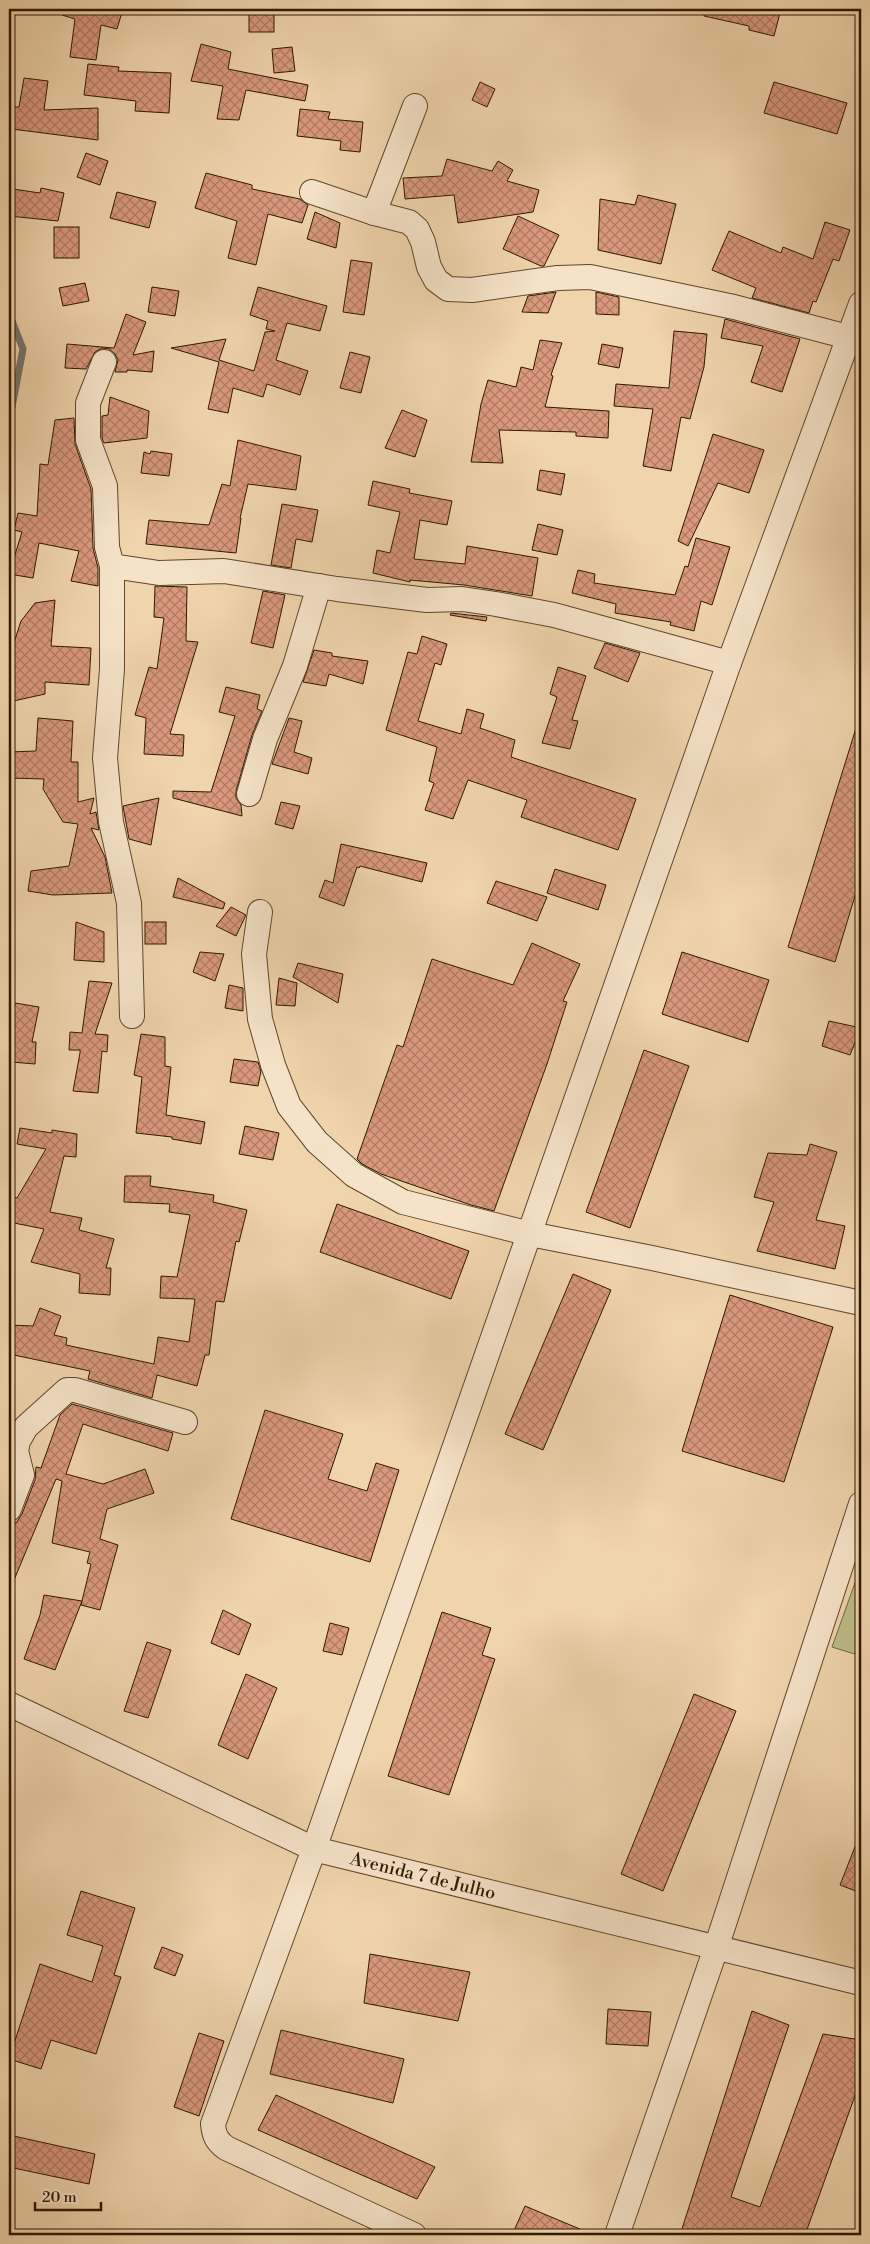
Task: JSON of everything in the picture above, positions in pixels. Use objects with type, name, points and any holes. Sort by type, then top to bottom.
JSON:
[{"type":"street","points":[[374,213],[415,106]]},
{"type":"street","points":[[312,192],[374,213],[409,222],[417,229],[423,242],[429,266],[436,280],[448,289],[472,290],[558,278],[590,276],[734,307],[848,337]]},
{"type":"street","points":[[414,2235],[226,2148],[218,2142],[214,2135],[213,2124],[314,1848],[729,664],[861,304]]},
{"type":"street","points":[[104,362],[88,403],[88,433],[91,450],[105,486],[106,547],[112,566],[112,669],[106,758],[111,822],[129,903],[132,1016]]},
{"type":"street","points":[[112,566],[159,573],[224,571],[427,600],[462,599],[554,615],[729,664]]},
{"type":"street","points":[[249,794],[265,739],[295,666],[319,586]]},
{"type":"street","points":[[260,912],[254,954],[260,1019],[273,1065],[289,1106],[317,1142],[354,1175],[403,1202],[530,1234],[861,1303]]},
{"type":"street","points":[[9,1509],[22,1475],[16,1451],[18,1441],[26,1427],[67,1390],[75,1390],[185,1422]]},
{"type":"street","points":[[617,2235],[716,1948],[861,1504]]},
{"type":"street","name":"Avenida 7 de Julho","points":[[9,1704],[314,1848],[861,1982]]},
{"type":"shaded area","points":[[861,1566],[861,1656],[832,1647]]},
{"type":"building","points":[[63,9],[123,9],[117,29],[101,25],[96,60],[70,57],[75,19],[62,15]]},
{"type":"building","points":[[249,9],[274,9],[274,32],[249,32]]},
{"type":"building","points":[[705,9],[781,9],[774,36],[749,30],[749,26],[704,16]]},
{"type":"building","points":[[201,44],[231,52],[228,69],[308,85],[305,101],[246,90],[239,120],[217,119],[223,86],[191,81]]},
{"type":"building","points":[[292,47],[295,71],[274,73],[272,49]]},
{"type":"building","points":[[88,64],[119,67],[118,71],[171,73],[169,113],[135,111],[136,101],[84,95]]},
{"type":"building","points":[[24,78],[48,81],[44,110],[98,108],[98,140],[12,129],[14,107],[19,107]]},
{"type":"building","points":[[480,82],[495,89],[487,107],[472,100]]},
{"type":"building","points":[[774,82],[847,103],[837,134],[764,113]]},
{"type":"building","points":[[300,109],[330,112],[328,119],[363,122],[360,152],[340,150],[341,141],[297,136]]},
{"type":"building","points":[[86,153],[108,161],[100,185],[77,177]]},
{"type":"building","points":[[447,159],[492,171],[498,161],[513,170],[507,181],[539,190],[533,212],[458,223],[454,195],[405,199],[403,178],[442,176]]},
{"type":"building","points":[[206,173],[252,185],[252,189],[300,199],[308,205],[302,223],[268,214],[256,265],[228,258],[237,221],[195,208]]},
{"type":"building","points":[[41,188],[64,193],[58,221],[9,216],[9,197],[13,189],[40,193]]},
{"type":"building","points":[[117,192],[156,202],[149,228],[110,218]]},
{"type":"building","points":[[638,195],[676,204],[661,264],[598,250],[600,199],[635,205]]},
{"type":"building","points":[[315,212],[340,223],[336,248],[307,239]]},
{"type":"building","points":[[518,216],[559,235],[544,266],[503,249]]},
{"type":"building","points":[[825,222],[850,230],[839,261],[833,259],[816,302],[813,301],[809,313],[752,298],[756,288],[712,270],[729,231],[781,253],[783,247],[813,259]]},
{"type":"building","points":[[54,227],[79,227],[79,258],[54,258]]},
{"type":"building","points":[[351,260],[372,263],[364,315],[343,312]]},
{"type":"building","points":[[85,283],[89,301],[63,306],[59,288]]},
{"type":"building","points":[[152,287],[179,291],[175,316],[148,312]]},
{"type":"building","points":[[258,287],[327,306],[320,331],[287,323],[276,360],[308,371],[300,395],[267,384],[263,397],[233,388],[228,413],[208,409],[219,362],[171,348],[226,339],[219,360],[254,371],[265,332],[275,331],[266,329],[268,321],[250,315]]},
{"type":"building","points":[[556,292],[548,313],[522,312],[528,296]]},
{"type":"building","points":[[596,292],[619,297],[619,315],[596,314]]},
{"type":"building","points":[[126,314],[146,322],[133,355],[154,351],[152,372],[127,370],[127,372],[115,372],[118,360],[115,354],[109,349],[102,348],[95,352],[86,369],[65,368],[67,344],[114,348]]},
{"type":"building","points":[[725,319],[800,339],[782,392],[751,382],[763,346],[721,338]]},
{"type":"building","points":[[674,331],[707,334],[704,367],[690,419],[681,417],[671,471],[643,466],[653,409],[614,406],[616,384],[669,388]]},
{"type":"building","points":[[540,340],[562,343],[551,375],[553,376],[545,407],[609,411],[608,438],[576,436],[576,432],[499,430],[503,463],[471,462],[481,404],[488,380],[516,387],[521,367],[533,370]]},
{"type":"building","points":[[602,344],[623,348],[619,368],[598,364]]},
{"type":"building","points":[[350,352],[370,357],[361,393],[340,388]]},
{"type":"building","points":[[110,397],[149,411],[147,438],[104,443],[102,438],[102,416],[108,415]]},
{"type":"building","points":[[402,410],[427,420],[415,457],[385,448]]},
{"type":"building","points":[[74,418],[75,444],[91,489],[93,548],[98,568],[98,586],[71,581],[79,551],[39,543],[33,578],[9,574],[22,532],[14,530],[18,513],[37,516],[40,464],[48,465],[55,420]]},
{"type":"building","points":[[713,434],[764,450],[749,493],[718,483],[688,546],[678,541]]},
{"type":"building","points":[[238,440],[301,456],[296,490],[248,484],[240,518],[236,553],[146,544],[149,520],[209,525],[222,484],[230,486]]},
{"type":"building","points":[[151,451],[172,454],[169,476],[141,473],[144,452],[150,454]]},
{"type":"building","points":[[540,470],[565,474],[561,495],[537,490]]},
{"type":"building","points":[[373,481],[410,489],[409,493],[452,501],[447,525],[420,520],[414,559],[465,564],[467,546],[538,558],[532,596],[464,585],[410,580],[410,582],[373,573],[377,550],[390,553],[400,512],[368,505]]},
{"type":"building","points":[[282,504],[318,510],[312,542],[296,539],[291,568],[271,565]]},
{"type":"building","points":[[538,524],[563,530],[557,555],[532,550]]},
{"type":"building","points":[[696,538],[730,547],[712,605],[701,601],[694,631],[670,625],[671,622],[615,613],[616,604],[572,593],[578,570],[595,574],[594,583],[675,595],[685,566],[688,567]]},
{"type":"building","points":[[155,586],[187,587],[186,641],[198,642],[170,734],[184,735],[183,756],[144,754],[146,718],[135,715],[149,667],[157,669],[164,618],[154,617]]},
{"type":"building","points":[[263,591],[285,595],[273,648],[251,643]]},
{"type":"building","points":[[55,600],[51,646],[91,648],[89,685],[45,682],[45,694],[9,702],[9,658],[21,621],[35,603]]},
{"type":"building","points":[[451,613],[487,617],[486,621],[450,615]]},
{"type":"building","points":[[422,636],[447,644],[441,665],[435,663],[418,721],[461,734],[467,709],[484,714],[480,728],[515,740],[511,757],[636,799],[618,850],[521,817],[527,800],[468,780],[453,819],[425,810],[434,783],[429,781],[437,747],[386,730],[408,652],[417,654]]},
{"type":"building","points":[[605,643],[640,653],[628,682],[594,668]]},
{"type":"building","points":[[314,650],[332,653],[332,656],[368,661],[363,684],[329,674],[326,686],[303,682]]},
{"type":"building","points":[[558,667],[586,676],[572,720],[578,721],[570,749],[542,743],[557,697],[550,694]]},
{"type":"building","points":[[226,687],[260,695],[257,709],[262,711],[252,735],[236,791],[236,798],[241,805],[242,816],[173,798],[173,791],[211,792],[235,716],[219,712]]},
{"type":"building","points":[[38,718],[73,721],[71,762],[78,762],[78,802],[94,798],[90,814],[96,812],[99,830],[91,828],[105,857],[112,893],[53,895],[28,891],[31,871],[69,866],[78,824],[63,822],[43,789],[44,779],[9,778],[9,752],[36,751]]},
{"type":"building","points":[[289,718],[302,721],[294,752],[312,758],[308,774],[272,764]]},
{"type":"building","points":[[857,725],[861,726],[861,876],[835,962],[788,947]]},
{"type":"building","points":[[159,798],[151,845],[129,839],[123,806]]},
{"type":"building","points":[[281,802],[300,806],[293,829],[275,824]]},
{"type":"building","points":[[341,844],[427,863],[422,882],[360,866],[359,868],[357,867],[344,906],[319,897],[325,880],[333,883]]},
{"type":"building","points":[[555,869],[606,885],[598,910],[547,893]]},
{"type":"building","points":[[178,878],[225,903],[223,909],[173,897]]},
{"type":"building","points":[[496,881],[547,897],[537,921],[487,903]]},
{"type":"building","points":[[231,907],[246,915],[236,936],[216,926]]},
{"type":"building","points":[[76,922],[104,932],[104,962],[74,960]]},
{"type":"building","points":[[145,922],[166,922],[166,944],[145,944]]},
{"type":"building","points":[[532,943],[580,964],[563,1001],[567,1002],[547,1064],[494,1211],[381,1174],[362,1164],[357,1159],[397,1045],[403,1047],[432,959],[513,985]]},
{"type":"building","points":[[200,952],[224,954],[215,981],[193,972]]},
{"type":"building","points":[[682,952],[769,980],[748,1042],[662,1014]]},
{"type":"building","points":[[298,963],[343,974],[338,1003],[293,977]]},
{"type":"building","points":[[279,978],[297,983],[295,1006],[276,1005]]},
{"type":"building","points":[[89,981],[112,983],[95,1034],[108,1035],[107,1052],[102,1051],[98,1093],[73,1091],[80,1050],[69,1050],[70,1032],[82,1033]]},
{"type":"building","points":[[229,985],[243,988],[243,1011],[225,1008]]},
{"type":"building","points":[[15,1003],[39,1007],[32,1042],[36,1042],[35,1064],[11,1062],[13,1026],[11,1026]]},
{"type":"building","points":[[829,1021],[861,1028],[850,1055],[822,1046]]},
{"type":"building","points":[[141,1034],[165,1037],[165,1066],[171,1067],[166,1115],[205,1122],[201,1144],[172,1139],[172,1137],[136,1133],[142,1077],[134,1075]]},
{"type":"building","points":[[644,1050],[689,1066],[630,1228],[586,1212]]},
{"type":"building","points":[[234,1059],[258,1062],[261,1071],[258,1086],[230,1082]]},
{"type":"building","points":[[245,1126],[279,1133],[273,1160],[239,1154]]},
{"type":"building","points":[[20,1128],[52,1133],[52,1130],[77,1134],[76,1157],[64,1156],[50,1212],[82,1218],[79,1230],[114,1239],[106,1268],[111,1268],[110,1295],[79,1293],[80,1274],[31,1262],[44,1229],[9,1222],[9,1196],[17,1198],[46,1149],[17,1144]]},
{"type":"building","points":[[810,1144],[837,1152],[816,1220],[845,1226],[835,1269],[757,1251],[774,1202],[754,1197],[768,1153],[807,1155]]},
{"type":"building","points":[[125,1176],[151,1176],[150,1186],[214,1195],[213,1202],[247,1210],[239,1242],[236,1241],[224,1302],[216,1301],[209,1355],[205,1355],[197,1386],[157,1375],[152,1398],[88,1379],[90,1371],[9,1354],[9,1325],[33,1326],[40,1308],[61,1316],[54,1335],[67,1338],[66,1345],[154,1364],[158,1337],[189,1342],[195,1299],[160,1298],[161,1276],[177,1277],[190,1215],[169,1212],[170,1204],[124,1202]]},
{"type":"building","points":[[337,1204],[469,1251],[451,1299],[320,1252]]},
{"type":"building","points":[[573,1274],[611,1290],[543,1450],[505,1434]]},
{"type":"building","points":[[730,1295],[833,1327],[784,1482],[682,1451]]},
{"type":"building","points":[[72,1404],[173,1433],[168,1451],[83,1424],[66,1474],[103,1484],[145,1469],[154,1493],[107,1509],[100,1539],[118,1545],[100,1610],[81,1605],[91,1564],[87,1563],[90,1552],[52,1543],[62,1481],[56,1479],[9,1592],[9,1537],[14,1522],[16,1523],[22,1514],[35,1480],[36,1467],[41,1468],[60,1415]]},
{"type":"building","points":[[265,1410],[343,1434],[328,1479],[367,1491],[376,1463],[399,1470],[370,1562],[231,1519]]},
{"type":"building","points":[[44,1595],[82,1601],[55,1670],[24,1659],[40,1615]]},
{"type":"building","points":[[223,1610],[251,1624],[239,1655],[211,1643]]},
{"type":"building","points":[[442,1612],[491,1628],[482,1655],[495,1659],[449,1795],[388,1776]]},
{"type":"building","points":[[330,1623],[349,1628],[342,1655],[323,1651]]},
{"type":"building","points":[[147,1642],[171,1650],[148,1718],[124,1711]]},
{"type":"building","points":[[246,1674],[277,1688],[248,1759],[218,1745]]},
{"type":"building","points":[[694,1694],[736,1711],[663,1891],[621,1874]]},
{"type":"building","points":[[861,1835],[861,1893],[840,1885]]},
{"type":"building","points":[[81,1891],[135,1908],[114,1975],[121,1977],[96,2054],[51,2040],[41,2069],[9,2059],[40,1964],[92,1982],[103,1946],[67,1935]]},
{"type":"building","points":[[162,1947],[183,1955],[175,1976],[154,1968]]},
{"type":"building","points":[[370,1954],[470,1972],[458,2021],[364,2003]]},
{"type":"building","points":[[608,2009],[651,2012],[648,2046],[606,2044]]},
{"type":"building","points":[[752,2011],[789,2025],[731,2197],[760,2207],[823,2034],[861,2040],[861,2079],[805,2235],[680,2235]]},
{"type":"building","points":[[281,2030],[404,2059],[393,2103],[270,2074]]},
{"type":"building","points":[[199,2033],[224,2041],[199,2116],[174,2107]]},
{"type":"building","points":[[276,2095],[435,2167],[417,2199],[258,2130]]},
{"type":"building","points":[[9,2135],[95,2154],[89,2184],[9,2167]]},
{"type":"building","points":[[525,2206],[594,2235],[512,2235]]},
{"type":"waterway","points":[[9,313],[23,349],[9,423]]}]
